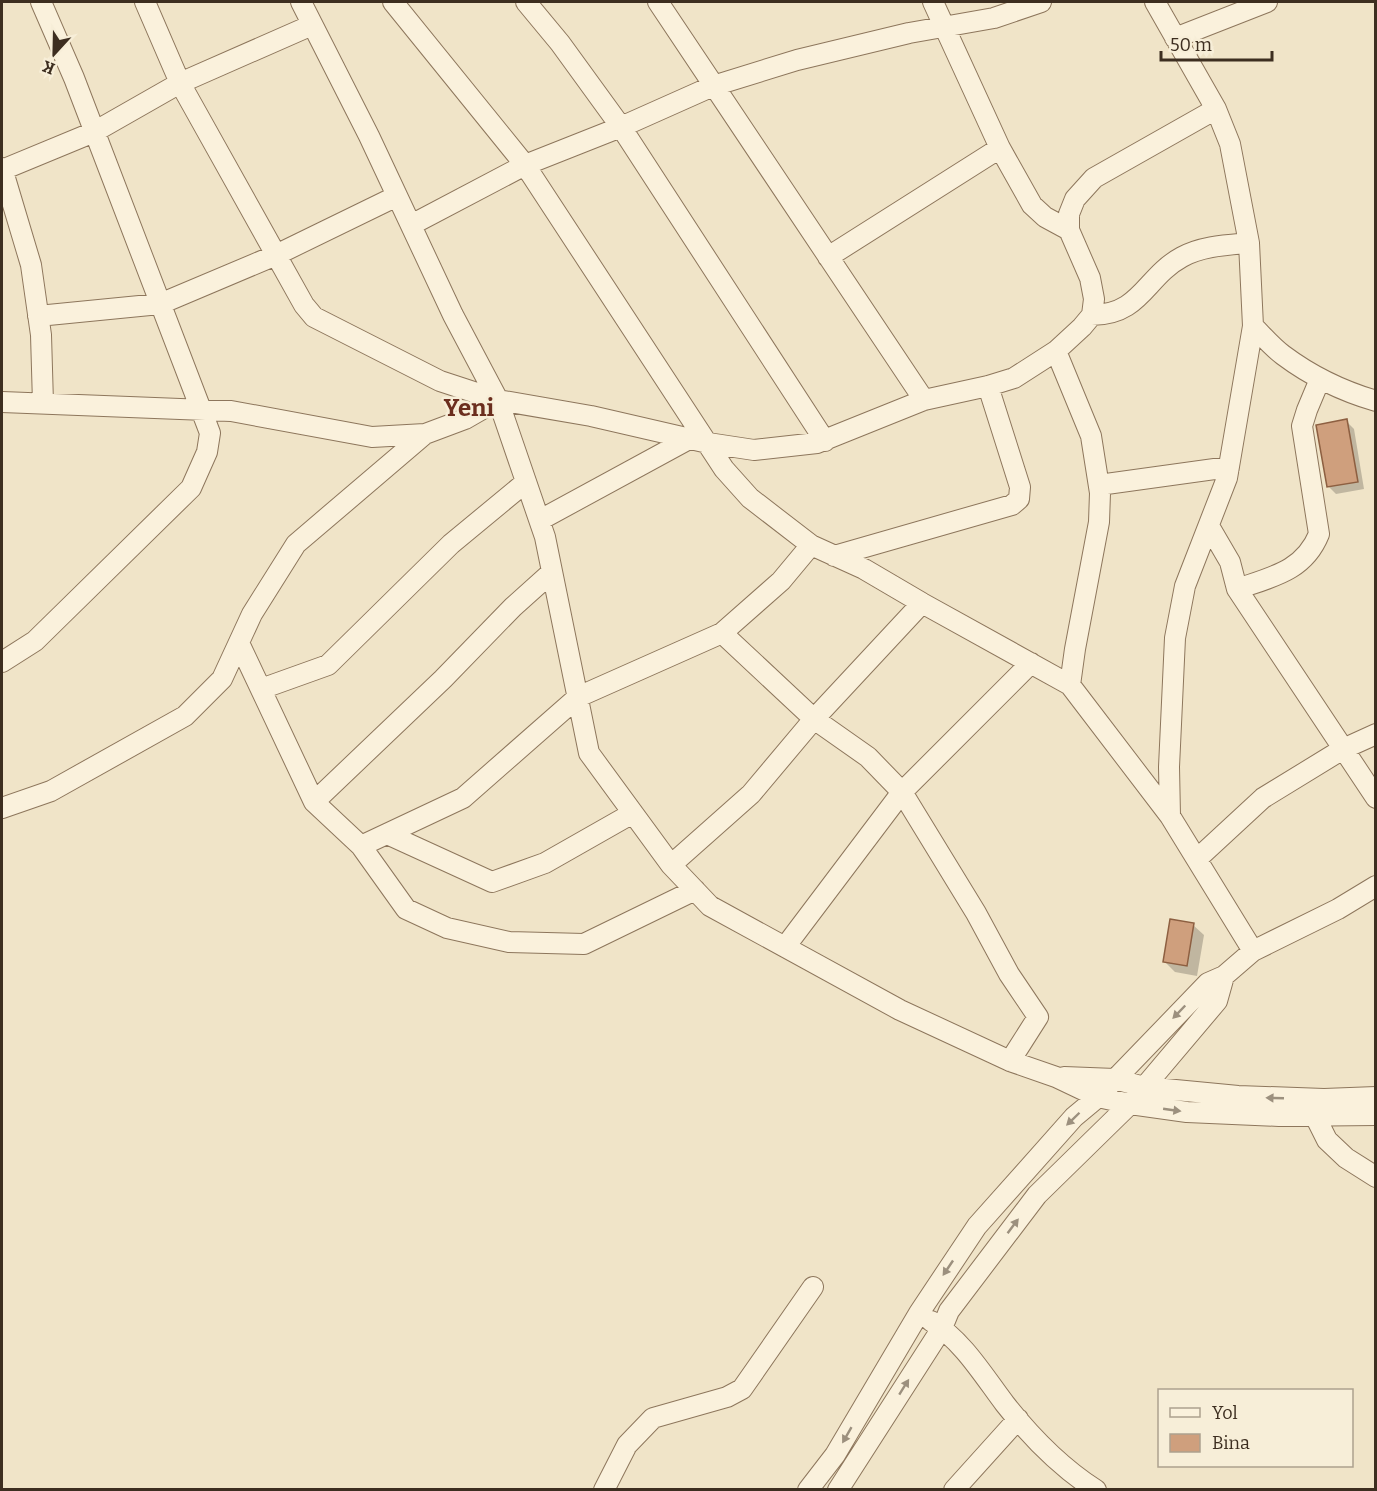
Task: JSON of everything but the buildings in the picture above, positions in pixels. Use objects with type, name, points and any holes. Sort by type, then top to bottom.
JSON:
[{"type":"street","points":[[2,662],[35,641],[191,488],[207,452],[210,433],[94,132],[41,2]]},
{"type":"street","points":[[145,2],[180,82],[304,305],[314,317],[440,381],[498,400],[591,416],[699,441],[754,450],[825,441],[924,400],[1014,378],[1056,351],[1092,315],[1094,299],[1090,278],[1069,230],[1069,214],[1074,199],[1094,178],[1216,109]]},
{"type":"street","points":[[301,2],[453,315],[498,400],[540,520],[589,753],[671,865],[710,906],[900,1010],[1010,1061],[1056,1077],[1098,1097],[1187,1112],[1311,1107],[1376,1097]]},
{"type":"street","points":[[393,2],[525,165],[699,441],[750,498],[811,545],[864,568],[1070,685],[1170,816],[1253,951]]},
{"type":"street","points":[[526,2],[560,43],[621,127],[825,441]]},
{"type":"street","points":[[658,2],[924,400]]},
{"type":"street","points":[[933,2],[947,28],[1000,148],[1032,205],[1045,217],[1069,230]]},
{"type":"street","points":[[411,225],[525,165],[621,127],[713,86],[797,60],[909,33],[994,18],[1041,2]]},
{"type":"street","points":[[1155,2],[1216,109],[1230,144],[1250,243],[1253,326],[1229,467],[1220,500],[1195,556],[1185,586],[1175,638],[1169,767],[1170,816]]},
{"type":"street","points":[[1175,38],[1268,2]]},
{"type":"street","points":[[43,403],[42,335],[31,265],[2,169],[94,132],[180,82],[312,25]]},
{"type":"street","points":[[828,257],[1000,148]]},
{"type":"street","points":[[38,316],[160,304],[276,255],[397,196]]},
{"type":"street","points":[[1092,315],[1108,315],[1125,307],[1140,297],[1167,267],[1183,256],[1212,246],[1250,243]]},
{"type":"street","points":[[1253,326],[1282,354],[1320,379],[1376,401]]},
{"type":"street","points":[[1056,351],[1091,436],[1099,485],[1099,522],[1070,685]]},
{"type":"street","points":[[1237,589],[1274,576],[1302,561],[1319,534],[1302,426],[1320,379]]},
{"type":"street","points":[[834,555],[1012,506],[1019,499],[1020,487],[988,386]]},
{"type":"street","points":[[2,402],[231,411],[372,437],[425,434],[465,419],[498,400]]},
{"type":"street","points":[[2,808],[51,791],[185,716],[222,679],[252,614],[296,544],[425,434]]},
{"type":"street","points":[[540,520],[699,441]]},
{"type":"street","points":[[1099,485],[1229,467]]},
{"type":"street","points":[[261,689],[328,665],[451,544],[526,482]]},
{"type":"street","points":[[1209,526],[1230,562],[1237,589],[1376,798]]},
{"type":"street","points":[[361,846],[463,798],[578,697],[722,633],[781,581],[811,545]]},
{"type":"street","points":[[314,802],[443,679],[513,607],[552,572]]},
{"type":"street","points":[[671,865],[751,794],[814,719],[922,603]]},
{"type":"street","points":[[722,633],[814,719],[868,757],[902,792],[1038,1017],[1010,1061]]},
{"type":"street","points":[[239,643],[314,802],[361,846],[406,909],[447,928],[509,942],[584,944],[695,890]]},
{"type":"street","points":[[785,947],[902,792],[1031,663]]},
{"type":"street","points":[[1197,859],[1263,798],[1343,749],[1376,734]]},
{"type":"street","points":[[387,834],[492,882],[545,863],[633,813]]},
{"type":"street","points":[[808,1490],[835,1455],[919,1313],[977,1226],[1067,1125],[1098,1097],[1208,983],[1224,976],[1253,951],[1338,909],[1376,886]]},
{"type":"street","points":[[838,1490],[942,1328],[949,1311],[1037,1195],[1130,1104],[1217,1001],[1224,976]]},
{"type":"street","points":[[1056,1077],[1115,1079],[1144,1087],[1238,1096],[1376,1115]]},
{"type":"street","points":[[1311,1107],[1327,1140],[1346,1158],[1376,1177]]},
{"type":"street","points":[[604,1490],[627,1445],[653,1419],[727,1397],[742,1389],[813,1287]]},
{"type":"street","points":[[919,1313],[942,1328],[974,1360],[1047,1454],[1096,1490]]},
{"type":"street","points":[[954,1490],[1018,1419]]},
{"type":"district","name":"Yeni","points":[[469,408]]}]
